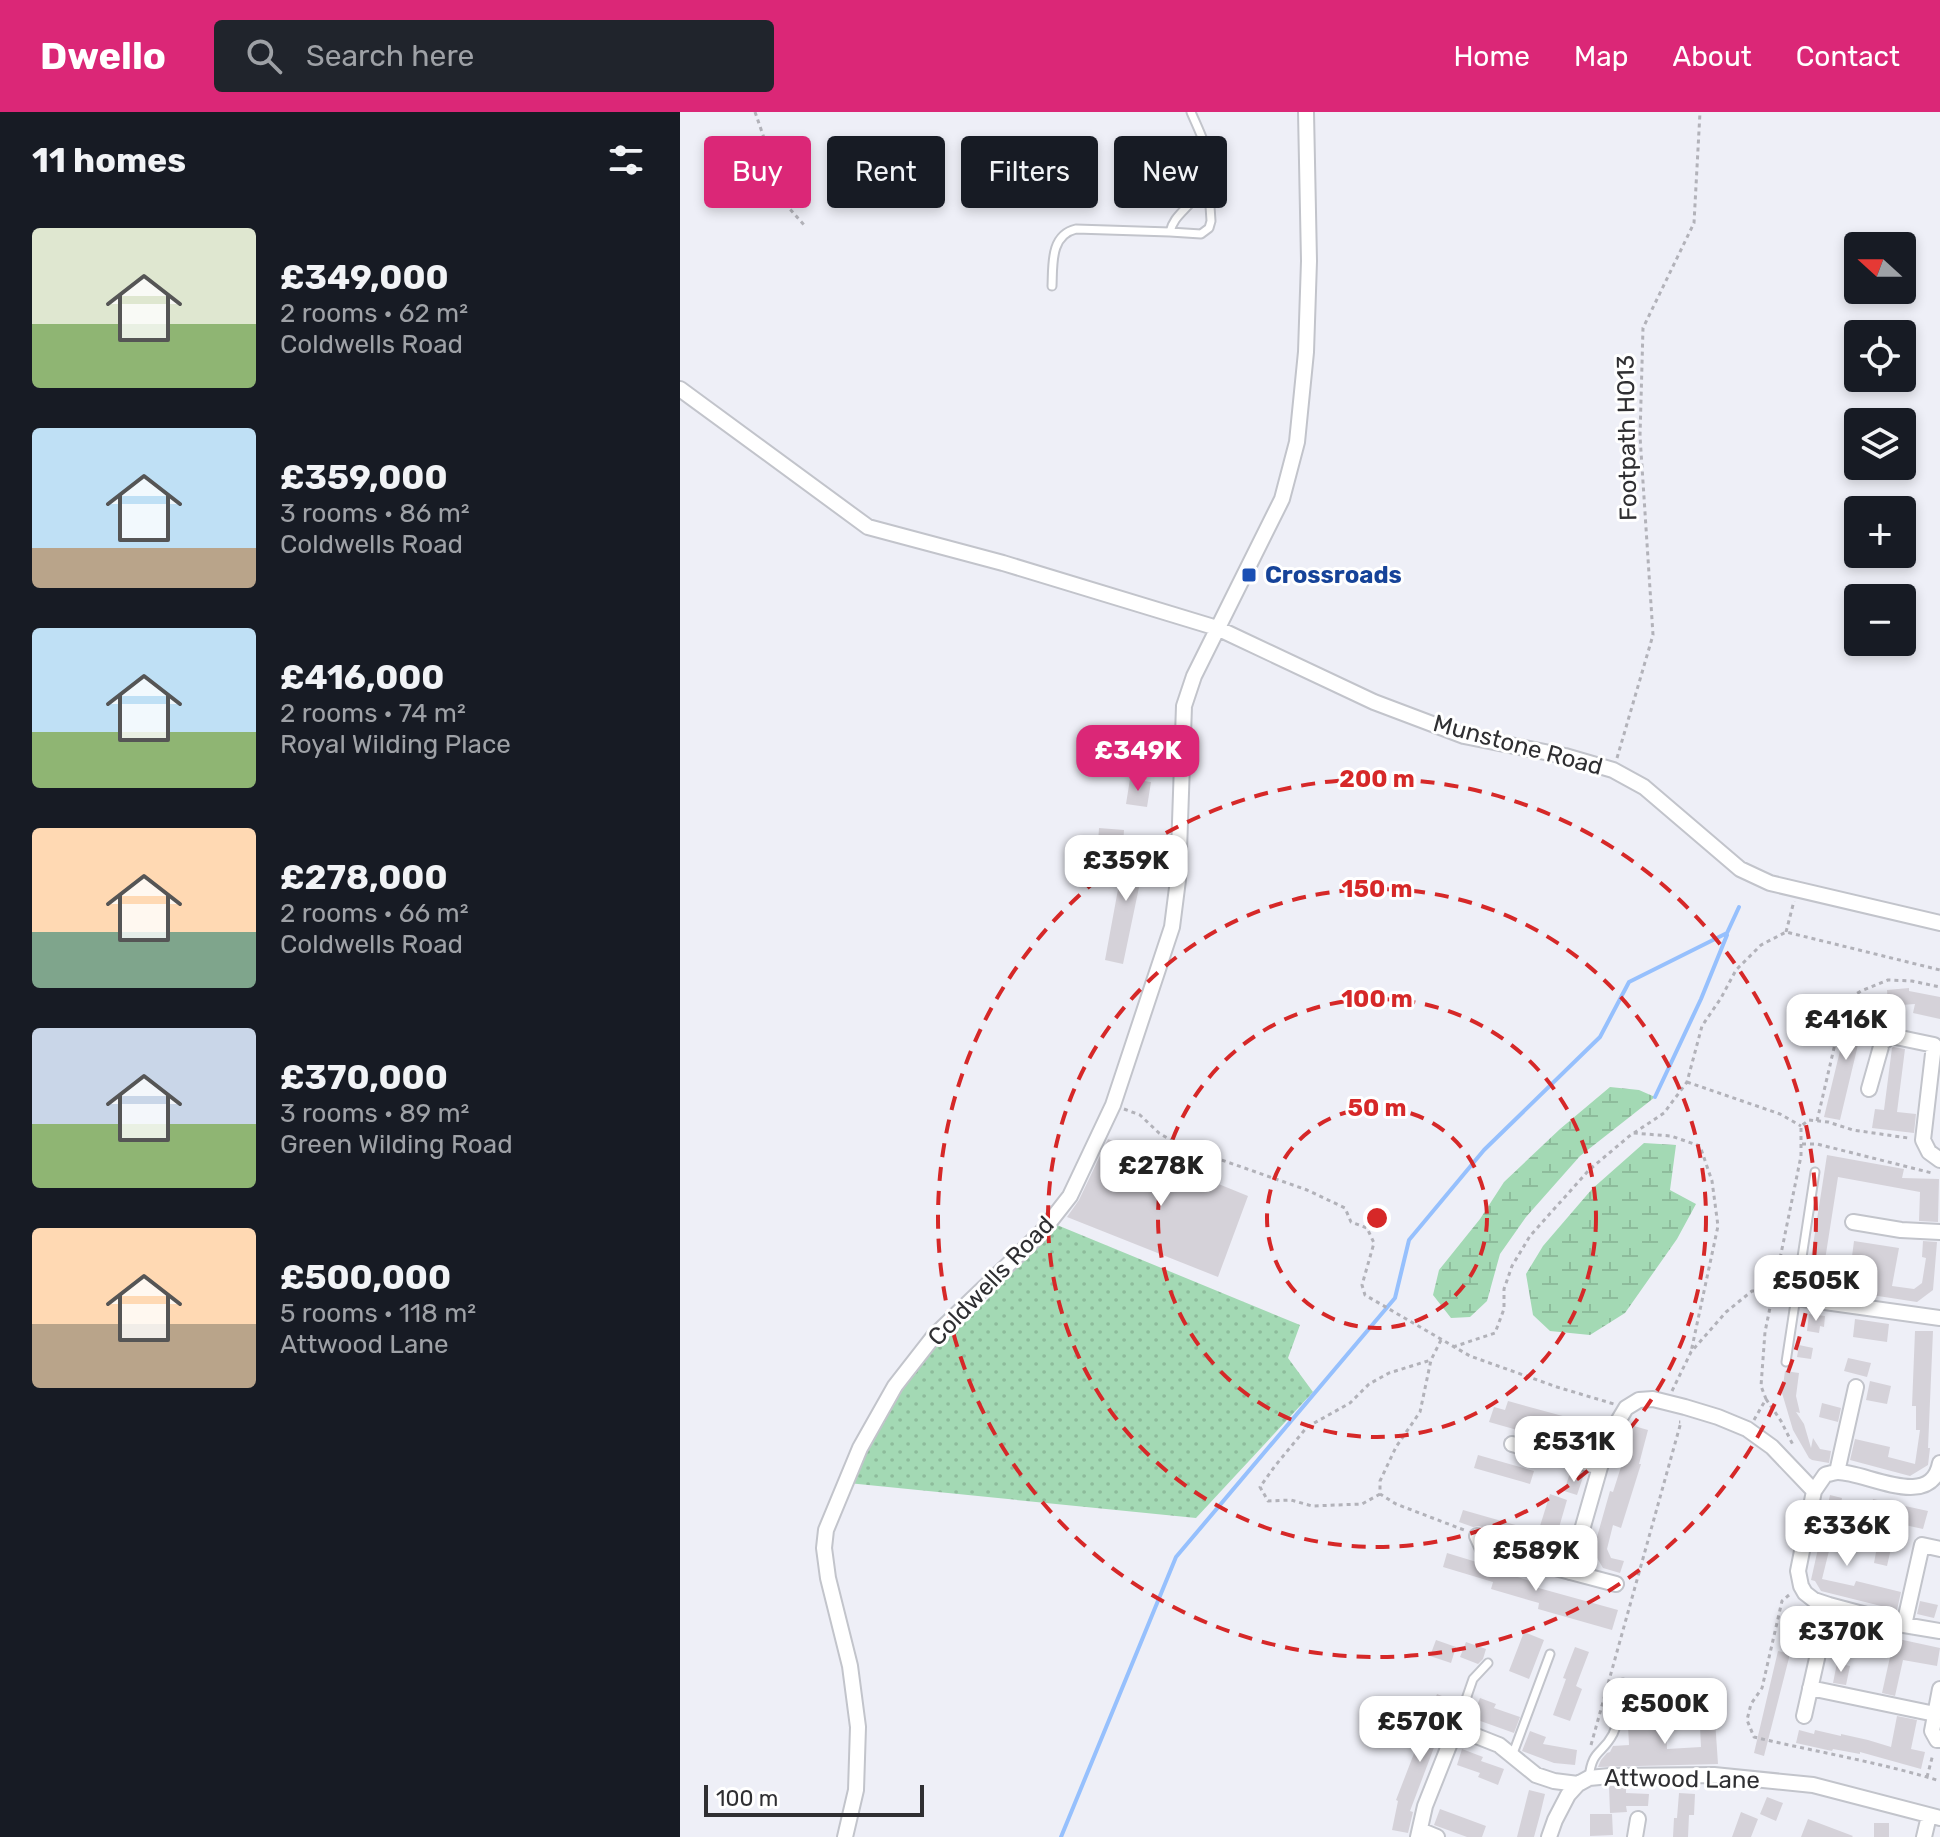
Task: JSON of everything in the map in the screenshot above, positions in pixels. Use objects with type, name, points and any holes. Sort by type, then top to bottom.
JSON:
[{"type":"street","name":"Coldwells Road","points":[[845,1837],[856,1790],[858,1727],[850,1666],[828,1578],[824,1548],[826,1530],[860,1448],[895,1386],[934,1336],[1041,1233],[1070,1196],[1113,1105],[1172,927],[1178,880],[1184,706],[1194,676],[1282,499],[1297,442],[1306,352],[1308,291],[1306,112]]},
{"type":"street","name":"Munstone Road","points":[[680,389],[868,527],[1003,563],[1217,628],[1374,702],[1464,736],[1565,756],[1613,770],[1644,787],[1740,869],[1770,883],[1940,923]]},
{"type":"street","points":[[1869,1089],[1882,1043],[1891,1036],[1937,1045],[1923,1140],[1929,1152],[1940,1160]]},
{"type":"street","points":[[1853,1222],[1901,1230],[1940,1232]]},
{"type":"street","points":[[1796,1298],[1940,1318]]},
{"type":"street","points":[[1837,1472],[1856,1387]]},
{"type":"street","points":[[1570,1572],[1600,1467],[1617,1423],[1626,1408],[1639,1400],[1653,1399],[1718,1417],[1747,1429],[1772,1447],[1814,1491]]},
{"type":"street","points":[[1512,1444],[1600,1467]]},
{"type":"street","points":[[1940,1463],[1932,1478],[1920,1486],[1904,1487],[1837,1472],[1825,1475],[1814,1491],[1798,1571],[1801,1586],[1814,1600],[1904,1625],[1940,1631]]},
{"type":"street","points":[[1477,1536],[1483,1549],[1616,1584]]},
{"type":"street","points":[[1904,1625],[1922,1545],[1940,1549]]},
{"type":"street","points":[[1804,1716],[1829,1605]]},
{"type":"street","points":[[1810,1688],[1935,1714]]},
{"type":"street","points":[[1938,1740],[1932,1731],[1940,1689]]},
{"type":"street","points":[[1437,1837],[1419,1834],[1425,1806],[1456,1728],[1499,1745],[1536,1775],[1554,1781],[1584,1781]]},
{"type":"street","name":"Attwood Lane","points":[[1549,1837],[1568,1795],[1584,1781],[1714,1775],[1813,1785],[1935,1817]]},
{"type":"street","points":[[1924,1837],[1935,1817]]},
{"type":"street","points":[[1635,1837],[1638,1819]]},
{"type":"lane","points":[[1191,112],[1201,136]]},
{"type":"lane","points":[[1170,232],[1173,221],[1185,208]]},
{"type":"lane","points":[[1052,286],[1054,251],[1067,231],[1201,234],[1209,228],[1210,208]]},
{"type":"lane","points":[[1786,1362],[1815,1172]]},
{"type":"lane","points":[[1512,1756],[1550,1654]]},
{"type":"lane","points":[[1456,1728],[1473,1679],[1488,1663]]},
{"type":"lane","points":[[1584,1781],[1591,1761],[1618,1724],[1623,1683]]},
{"type":"path","points":[[755,112],[788,207],[806,227]]},
{"type":"path","name":"Footpath HO13","points":[[1613,770],[1653,635],[1640,436],[1643,328],[1694,223],[1700,112]]},
{"type":"path","points":[[1786,932],[1797,889]]},
{"type":"path","points":[[1453,1347],[1495,1333],[1504,1309],[1504,1289],[1512,1266],[1530,1236],[1589,1170],[1633,1133],[1664,1113],[1687,1082],[1702,1026],[1736,970],[1761,945],[1786,932],[1940,970]]},
{"type":"path","points":[[1817,1121],[1841,1018],[1848,1002],[1861,991],[1888,980],[1940,987]]},
{"type":"path","points":[[1687,1082],[1780,1114],[1801,1126]]},
{"type":"path","points":[[1113,1105],[1140,1115],[1159,1133],[1179,1145],[1307,1190],[1345,1208],[1351,1222],[1367,1228],[1374,1243],[1362,1285],[1365,1295],[1391,1309]]},
{"type":"path","points":[[1801,1126],[1809,1120],[1828,1122],[1853,1130],[1923,1140]]},
{"type":"path","points":[[1799,1456],[1761,1386],[1765,1332],[1801,1156],[1801,1126]]},
{"type":"path","points":[[1633,1133],[1671,1136],[1700,1146],[1712,1181],[1718,1226],[1691,1352],[1667,1403]]},
{"type":"path","points":[[1802,1144],[1817,1144],[1940,1175]]},
{"type":"path","points":[[1691,1352],[1726,1312],[1752,1291],[1774,1292]]},
{"type":"path","points":[[1380,1494],[1380,1481],[1396,1447],[1420,1412],[1431,1360],[1441,1340]]},
{"type":"path","points":[[1380,1494],[1362,1504],[1312,1506],[1291,1500],[1268,1501],[1260,1487],[1307,1427],[1350,1403],[1369,1384],[1389,1373],[1431,1360]]},
{"type":"path","points":[[1747,1429],[1766,1399]]},
{"type":"path","points":[[1380,1494],[1396,1504],[1477,1536]]},
{"type":"path","points":[[1927,1777],[1938,1740]]},
{"type":"green space","points":[[1610,1087],[1639,1090],[1655,1097],[1580,1156],[1526,1217],[1500,1254],[1487,1301],[1470,1317],[1451,1318],[1433,1295],[1439,1270],[1480,1219],[1504,1182]]},
{"type":"green space","points":[[1644,1143],[1676,1145],[1670,1190],[1696,1204],[1677,1239],[1625,1313],[1590,1335],[1550,1331],[1533,1315],[1526,1274],[1543,1246],[1592,1189]]},
{"type":"green space","points":[[1057,1225],[1300,1325],[1288,1358],[1313,1392],[1196,1518],[848,1483],[898,1388],[938,1340],[951,1336],[989,1298],[993,1284]]},
{"type":"building","points":[[1130,779],[1151,782],[1147,807],[1126,804]]},
{"type":"building","points":[[1099,828],[1124,830],[1123,845],[1098,843]]},
{"type":"building","points":[[1126,846],[1147,849],[1123,964],[1105,960]]},
{"type":"building","points":[[1909,988],[1909,991],[1940,997],[1940,1019],[1913,1013],[1915,1004],[1888,1006],[1887,990]]},
{"type":"building","points":[[1857,1003],[1872,1011],[1862,1028],[1840,1120],[1824,1117],[1847,1022]]},
{"type":"building","points":[[1893,1047],[1905,1049],[1897,1112],[1916,1114],[1914,1133],[1872,1128],[1875,1109],[1884,1110]]},
{"type":"building","points":[[1108,1139],[1248,1196],[1218,1277],[1067,1217],[1079,1200]]},
{"type":"building","points":[[1827,1155],[1904,1169],[1902,1178],[1939,1179],[1938,1222],[1919,1221],[1920,1192],[1838,1177],[1825,1260],[1811,1258]]},
{"type":"building","points":[[1854,1241],[1899,1248],[1892,1286],[1914,1289],[1922,1283],[1926,1258],[1922,1257],[1923,1241],[1937,1242],[1933,1290],[1917,1302],[1813,1286],[1816,1267],[1850,1272]]},
{"type":"building","points":[[1809,1314],[1825,1316],[1824,1327],[1820,1326],[1819,1333],[1807,1331]]},
{"type":"building","points":[[1855,1319],[1889,1324],[1887,1342],[1853,1337]]},
{"type":"building","points":[[1915,1331],[1933,1331],[1930,1448],[1928,1465],[1910,1476],[1850,1460],[1855,1439],[1890,1447],[1888,1457],[1915,1464],[1920,1430],[1916,1430],[1916,1406],[1912,1406]]},
{"type":"building","points":[[1799,1345],[1813,1348],[1811,1359],[1797,1357]]},
{"type":"building","points":[[1848,1358],[1871,1363],[1867,1377],[1844,1371]]},
{"type":"building","points":[[1785,1371],[1799,1373],[1796,1396],[1800,1413],[1796,1412],[1804,1424],[1811,1448],[1813,1438],[1820,1449],[1831,1451],[1829,1463],[1809,1458],[1793,1430],[1782,1393]]},
{"type":"building","points":[[1870,1381],[1891,1386],[1887,1404],[1866,1400]]},
{"type":"building","points":[[1508,1401],[1602,1424],[1594,1455],[1577,1451],[1582,1433],[1538,1424],[1535,1435],[1489,1422],[1494,1407],[1505,1410]]},
{"type":"building","points":[[1822,1403],[1841,1408],[1838,1422],[1819,1417]]},
{"type":"building","points":[[1634,1426],[1648,1430],[1641,1464],[1621,1528],[1613,1525],[1607,1549],[1611,1558],[1624,1561],[1620,1573],[1603,1568],[1593,1551],[1610,1491],[1613,1492]]},
{"type":"building","points":[[1478,1455],[1534,1471],[1530,1484],[1474,1468]]},
{"type":"building","points":[[1570,1473],[1583,1477],[1577,1495],[1564,1491]]},
{"type":"building","points":[[1550,1494],[1567,1500],[1558,1531],[1540,1526]]},
{"type":"building","points":[[1830,1495],[1842,1498],[1832,1551],[1829,1551],[1822,1579],[1854,1586],[1856,1581],[1901,1592],[1897,1610],[1821,1591],[1811,1580]]},
{"type":"building","points":[[1873,1499],[1928,1511],[1923,1529],[1869,1517]]},
{"type":"building","points":[[1463,1510],[1519,1526],[1515,1539],[1459,1522]]},
{"type":"building","points":[[1553,1535],[1566,1539],[1560,1557],[1547,1553]]},
{"type":"building","points":[[1878,1541],[1892,1544],[1887,1566],[1874,1563]]},
{"type":"building","points":[[1447,1553],[1506,1571],[1536,1583],[1535,1587],[1618,1610],[1612,1630],[1538,1609],[1539,1603],[1491,1589],[1493,1582],[1443,1567]]},
{"type":"building","points":[[1920,1601],[1938,1605],[1934,1618],[1917,1614]]},
{"type":"building","points":[[1785,1612],[1815,1619],[1811,1639],[1781,1628]]},
{"type":"building","points":[[1835,1625],[1940,1648],[1937,1666],[1903,1660],[1895,1696],[1882,1693],[1890,1657],[1862,1650],[1863,1644],[1842,1639],[1840,1646],[1830,1644]]},
{"type":"building","points":[[1524,1632],[1544,1640],[1529,1679],[1509,1671]]},
{"type":"building","points":[[1436,1640],[1456,1647],[1451,1663],[1430,1656]]},
{"type":"building","points":[[1466,1642],[1486,1649],[1478,1664],[1460,1657]]},
{"type":"building","points":[[1575,1647],[1589,1652],[1576,1686],[1582,1689],[1570,1721],[1553,1715]]},
{"type":"building","points":[[1778,1651],[1790,1654],[1764,1756],[1754,1753]]},
{"type":"building","points":[[1837,1663],[1850,1666],[1846,1685],[1833,1683]]},
{"type":"building","points":[[1437,1694],[1452,1700],[1410,1811],[1413,1812],[1408,1833],[1392,1830],[1396,1800]]},
{"type":"building","points":[[1480,1698],[1496,1704],[1494,1708],[1520,1717],[1514,1733],[1472,1718]]},
{"type":"building","points":[[1714,1705],[1718,1764],[1598,1767],[1613,1746],[1629,1745],[1628,1726],[1666,1723],[1667,1749],[1701,1747],[1699,1706]]},
{"type":"building","points":[[1897,1716],[1917,1720],[1911,1749],[1925,1752],[1921,1769],[1860,1752],[1832,1751],[1796,1743],[1799,1730],[1814,1734],[1815,1730],[1891,1747]]},
{"type":"building","points":[[1530,1731],[1546,1737],[1543,1744],[1577,1750],[1575,1765],[1554,1763],[1522,1751]]},
{"type":"building","points":[[1462,1749],[1483,1757],[1481,1761],[1504,1769],[1498,1785],[1478,1777],[1480,1773],[1457,1765]]},
{"type":"building","points":[[1609,1786],[1626,1786],[1626,1793],[1649,1794],[1648,1806],[1626,1806],[1627,1812],[1610,1813]]},
{"type":"building","points":[[1529,1790],[1545,1794],[1540,1815],[1534,1837],[1517,1837]]},
{"type":"building","points":[[1679,1793],[1695,1794],[1694,1815],[1689,1815],[1688,1837],[1673,1837]]},
{"type":"building","points":[[1767,1797],[1783,1803],[1776,1821],[1760,1814]]},
{"type":"building","points":[[1440,1809],[1486,1826],[1482,1837],[1467,1837],[1434,1825]]},
{"type":"building","points":[[1741,1812],[1758,1819],[1751,1837],[1732,1837]]},
{"type":"building","points":[[1590,1814],[1612,1814],[1613,1835],[1590,1836]]},
{"type":"building","points":[[1808,1819],[1853,1836],[1801,1837]]},
{"type":"building","points":[[1874,1823],[1889,1823],[1889,1837],[1874,1837]]},
{"type":"waterway","points":[[1061,1837],[1176,1557],[1395,1298],[1409,1240],[1484,1150],[1600,1037],[1629,982],[1727,933],[1739,907]]},
{"type":"waterway","points":[[1655,1097],[1727,935]]},
{"type":"place","name":"Crossroads","points":[[1249,575]]}]
